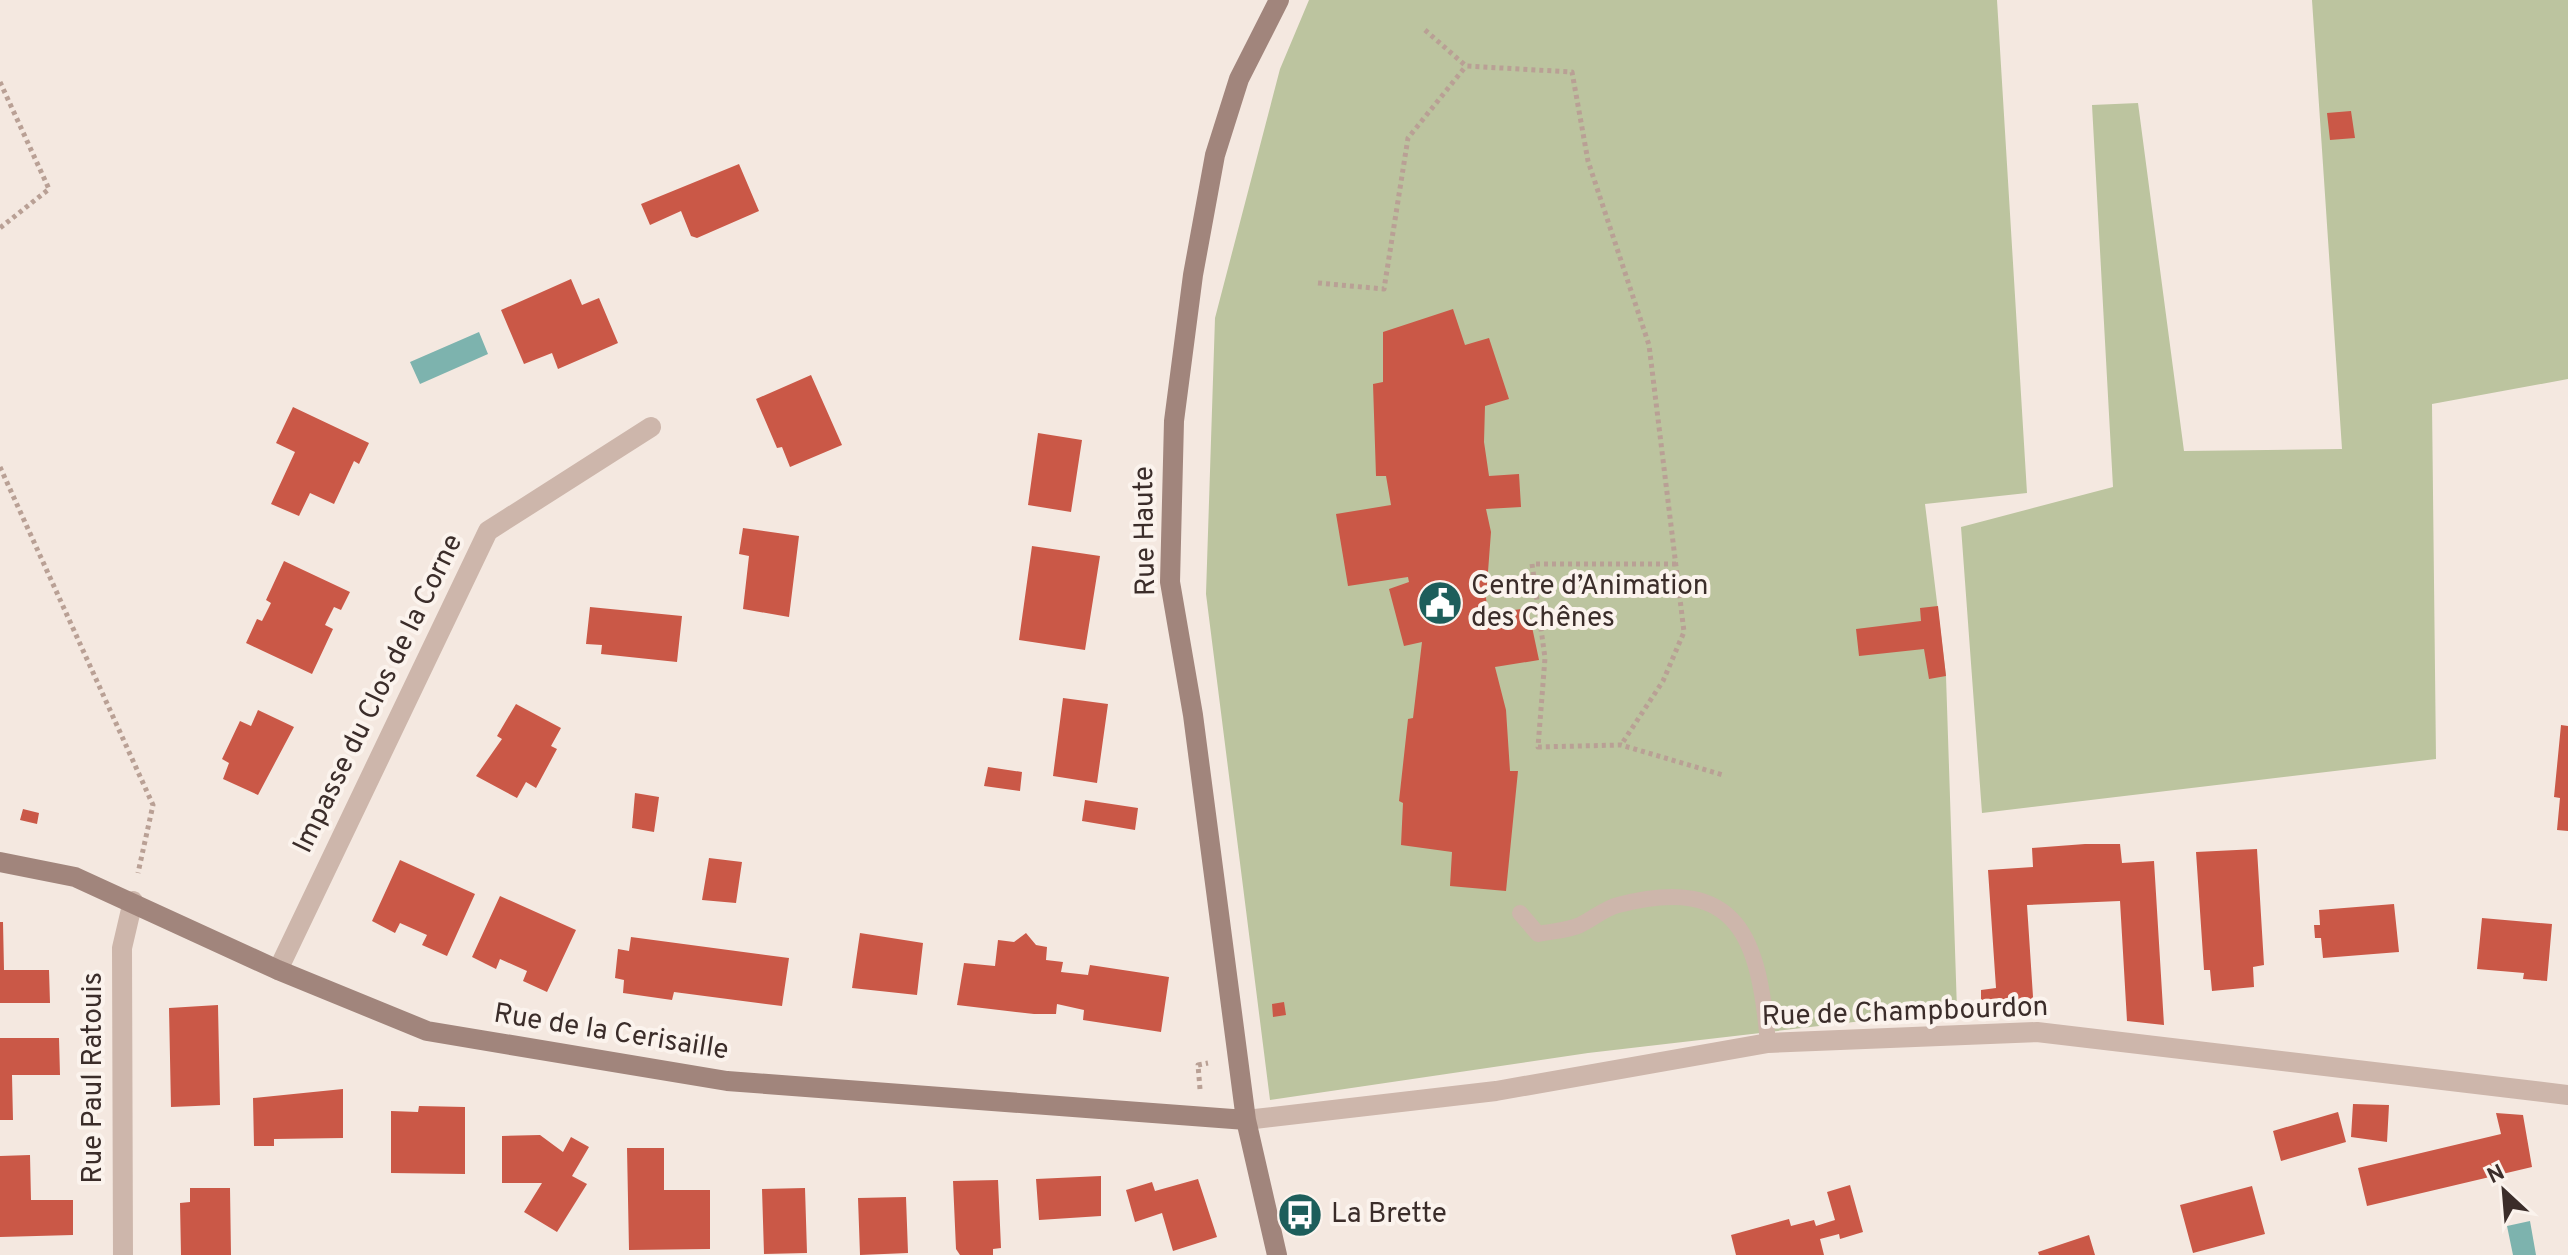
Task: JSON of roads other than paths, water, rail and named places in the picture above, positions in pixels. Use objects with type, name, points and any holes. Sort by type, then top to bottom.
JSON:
[{"type":"street","name":"Rue Haute","points":[[1277,1255],[1246,1120],[1193,715],[1170,582],[1174,421],[1193,275],[1215,155],[1239,79],[1279,0]]},
{"type":"street","name":"Impasse du Clos de la Corne","points":[[278,970],[488,531],[651,427]]},
{"type":"street","name":"Rue de la Cerisaille","points":[[0,862],[51,870],[133,901],[278,970],[427,1031],[727,1081],[1246,1120]]},
{"type":"street","name":"Rue Paul Ratouis","points":[[123,1255],[122,948],[133,901]]},
{"type":"street","name":"Rue de Champbourdon","points":[[1246,1120],[1496,1091],[1768,1043],[2037,1032],[2568,1095]]},
{"type":"lane","points":[[1520,913],[1538,934],[1578,927],[1615,905],[1661,898],[1713,902],[1746,933],[1763,988],[1768,1043]]},
{"type":"water","points":[[479,332],[488,354],[420,384],[410,362]]},
{"type":"water","points":[[2530,1221],[2536,1255],[2513,1255],[2507,1226]]},
{"type":"place","name":"Centre d’Animation des Chênes","points":[[1440,603]]},
{"type":"place","name":"La Brette","points":[[1300,1215]]}]
